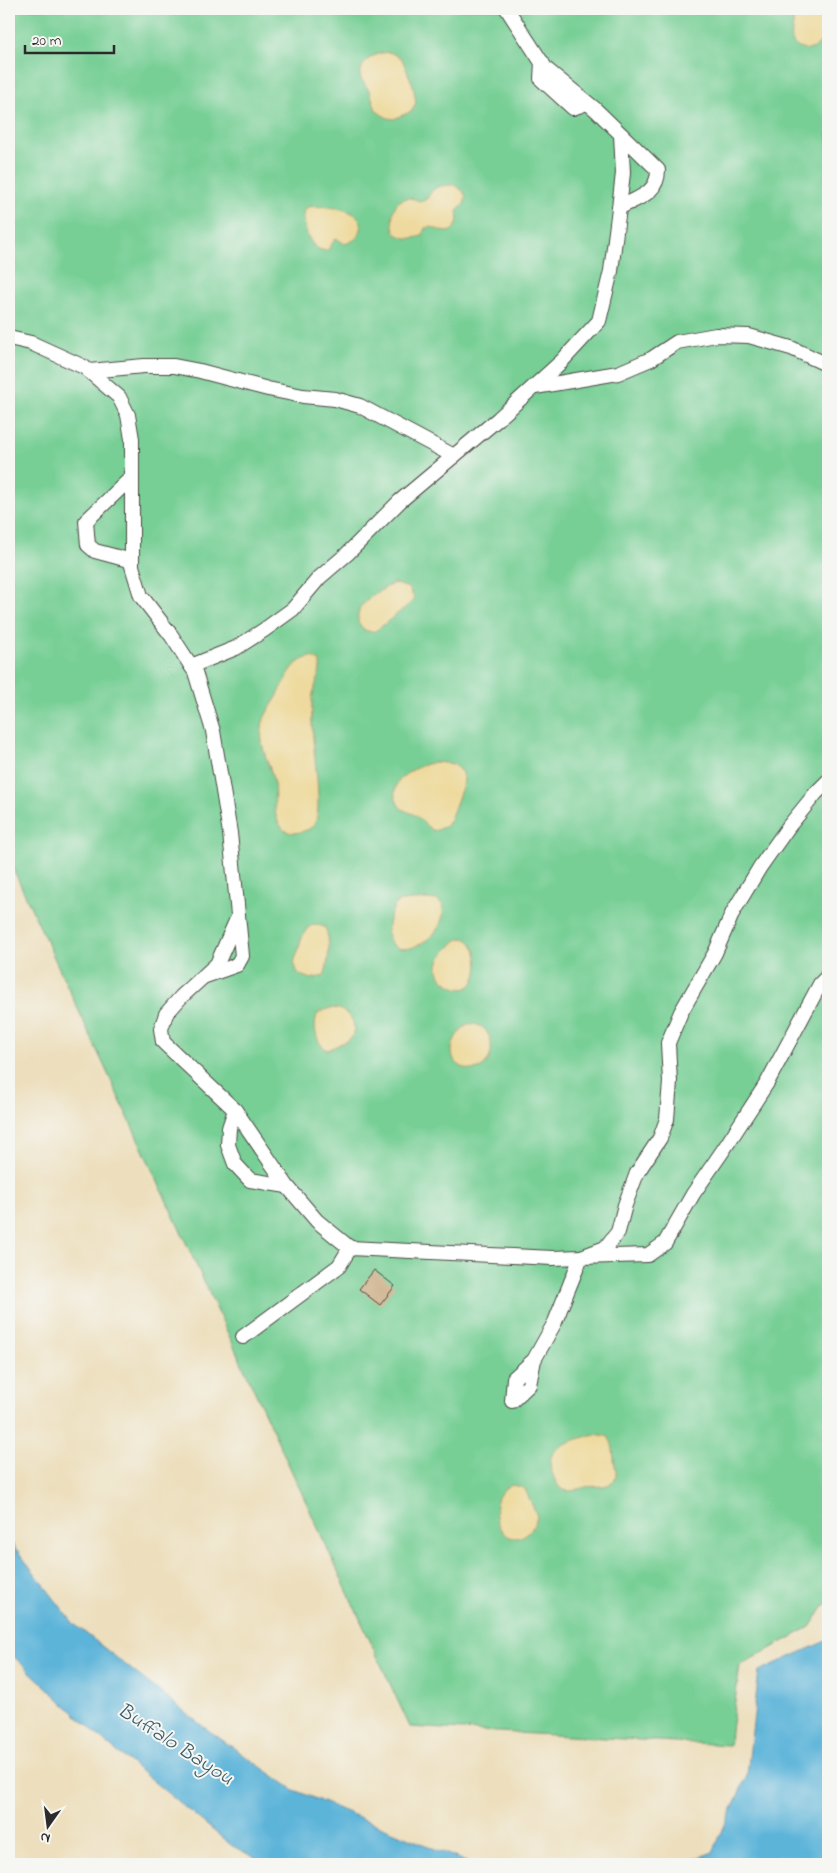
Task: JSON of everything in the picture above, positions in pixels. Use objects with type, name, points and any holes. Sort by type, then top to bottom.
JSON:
[{"type":"lane","points":[[507,9],[546,69],[588,103],[658,170],[658,178],[652,190],[619,208]]},
{"type":"lane","points":[[191,666],[236,648],[293,609],[319,578],[347,554],[400,501],[534,387],[561,362],[599,321],[611,271],[619,208],[623,173],[621,135]]},
{"type":"lane","points":[[534,387],[618,373],[651,359],[677,342],[716,335],[750,336],[791,348],[828,365]]},
{"type":"lane","points":[[9,338],[31,344],[84,368],[119,397],[128,415],[132,439],[132,566],[141,596],[171,635],[195,672],[213,732],[230,833],[237,918],[217,964],[181,997],[166,1014],[161,1029],[163,1042],[235,1110],[287,1186],[317,1221],[350,1248],[553,1258],[648,1255],[665,1243],[693,1194],[767,1083],[820,984],[828,976]]},
{"type":"lane","points":[[88,371],[144,366],[174,366],[268,389],[303,396],[335,399],[360,406],[454,456]]},
{"type":"lane","points":[[132,477],[86,521],[88,545],[95,551],[132,561]]},
{"type":"lane","points":[[534,1360],[554,1322],[581,1256],[605,1248],[618,1232],[625,1205],[637,1173],[660,1138],[667,1119],[670,1082],[668,1043],[681,1012],[715,953],[733,912],[760,867],[788,826],[828,781]]},
{"type":"lane","points":[[235,1110],[229,1128],[228,1145],[235,1164],[250,1180],[287,1186]]},
{"type":"lane","points":[[243,1337],[339,1266],[350,1248]]},
{"type":"green space","points":[[9,9],[828,9],[828,1600],[810,1627],[740,1665],[729,1745],[410,1727],[9,860]]},
{"type":"sand","points":[[762,9],[828,9],[828,21],[824,26],[821,40],[817,46],[810,49],[802,49],[793,42],[793,10],[770,11]]},
{"type":"sand","points":[[389,52],[402,59],[413,85],[416,102],[412,111],[394,119],[382,115],[376,110],[370,92],[360,77],[362,66],[365,62],[373,56]]},
{"type":"sand","points":[[455,185],[463,191],[466,197],[464,204],[457,211],[457,222],[451,231],[444,232],[429,227],[425,228],[422,236],[411,238],[405,238],[395,233],[392,216],[395,206],[399,202],[409,198],[423,201],[437,188]]},
{"type":"sand","points":[[307,207],[332,207],[350,212],[357,216],[361,222],[359,235],[345,244],[336,238],[328,250],[316,248],[309,238],[304,225],[303,213]]},
{"type":"sand","points":[[394,583],[409,588],[414,598],[412,602],[377,630],[372,632],[364,630],[358,622],[360,607],[374,594]]},
{"type":"sand","points":[[312,657],[320,661],[318,677],[312,697],[318,812],[311,828],[294,833],[282,828],[276,816],[274,784],[262,744],[262,728],[267,713],[292,669],[305,658]]},
{"type":"sand","points":[[435,762],[454,764],[462,773],[464,782],[450,820],[446,826],[434,831],[415,815],[401,808],[395,794],[396,786],[406,775],[420,766]]},
{"type":"sand","points":[[437,900],[443,905],[442,919],[438,928],[432,936],[419,945],[402,949],[396,947],[391,943],[388,936],[390,916],[395,905],[400,901]]},
{"type":"sand","points":[[314,924],[325,927],[329,952],[324,976],[311,979],[300,975],[294,964],[304,934]]},
{"type":"sand","points":[[462,938],[470,941],[475,949],[477,971],[474,981],[468,987],[459,988],[442,978],[439,974],[438,966],[441,958],[455,941]]},
{"type":"sand","points":[[330,1008],[340,1009],[347,1014],[353,1021],[354,1030],[352,1037],[328,1050],[324,1048],[318,1039],[315,1023],[318,1013]]},
{"type":"sand","points":[[469,1024],[480,1026],[487,1032],[491,1041],[491,1051],[488,1060],[482,1067],[473,1070],[456,1063],[452,1051],[455,1038]]},
{"type":"sand","points":[[594,1434],[607,1436],[611,1442],[616,1473],[615,1479],[609,1485],[604,1486],[586,1487],[570,1491],[560,1488],[550,1465],[551,1457],[561,1446]]},
{"type":"sand","points":[[512,1485],[525,1489],[537,1516],[529,1532],[514,1538],[503,1532],[499,1526],[496,1513],[496,1506],[501,1493]]},
{"type":"water","name":"Buffalo Bayou","points":[[9,1540],[74,1624],[205,1728],[294,1790],[471,1864],[267,1864],[231,1845],[104,1741],[9,1652]]},
{"type":"water","points":[[828,1640],[828,1845],[818,1864],[681,1864],[713,1852],[747,1775],[759,1671]]},
{"type":"building","points":[[374,1270],[395,1286],[380,1305],[359,1289]]}]
